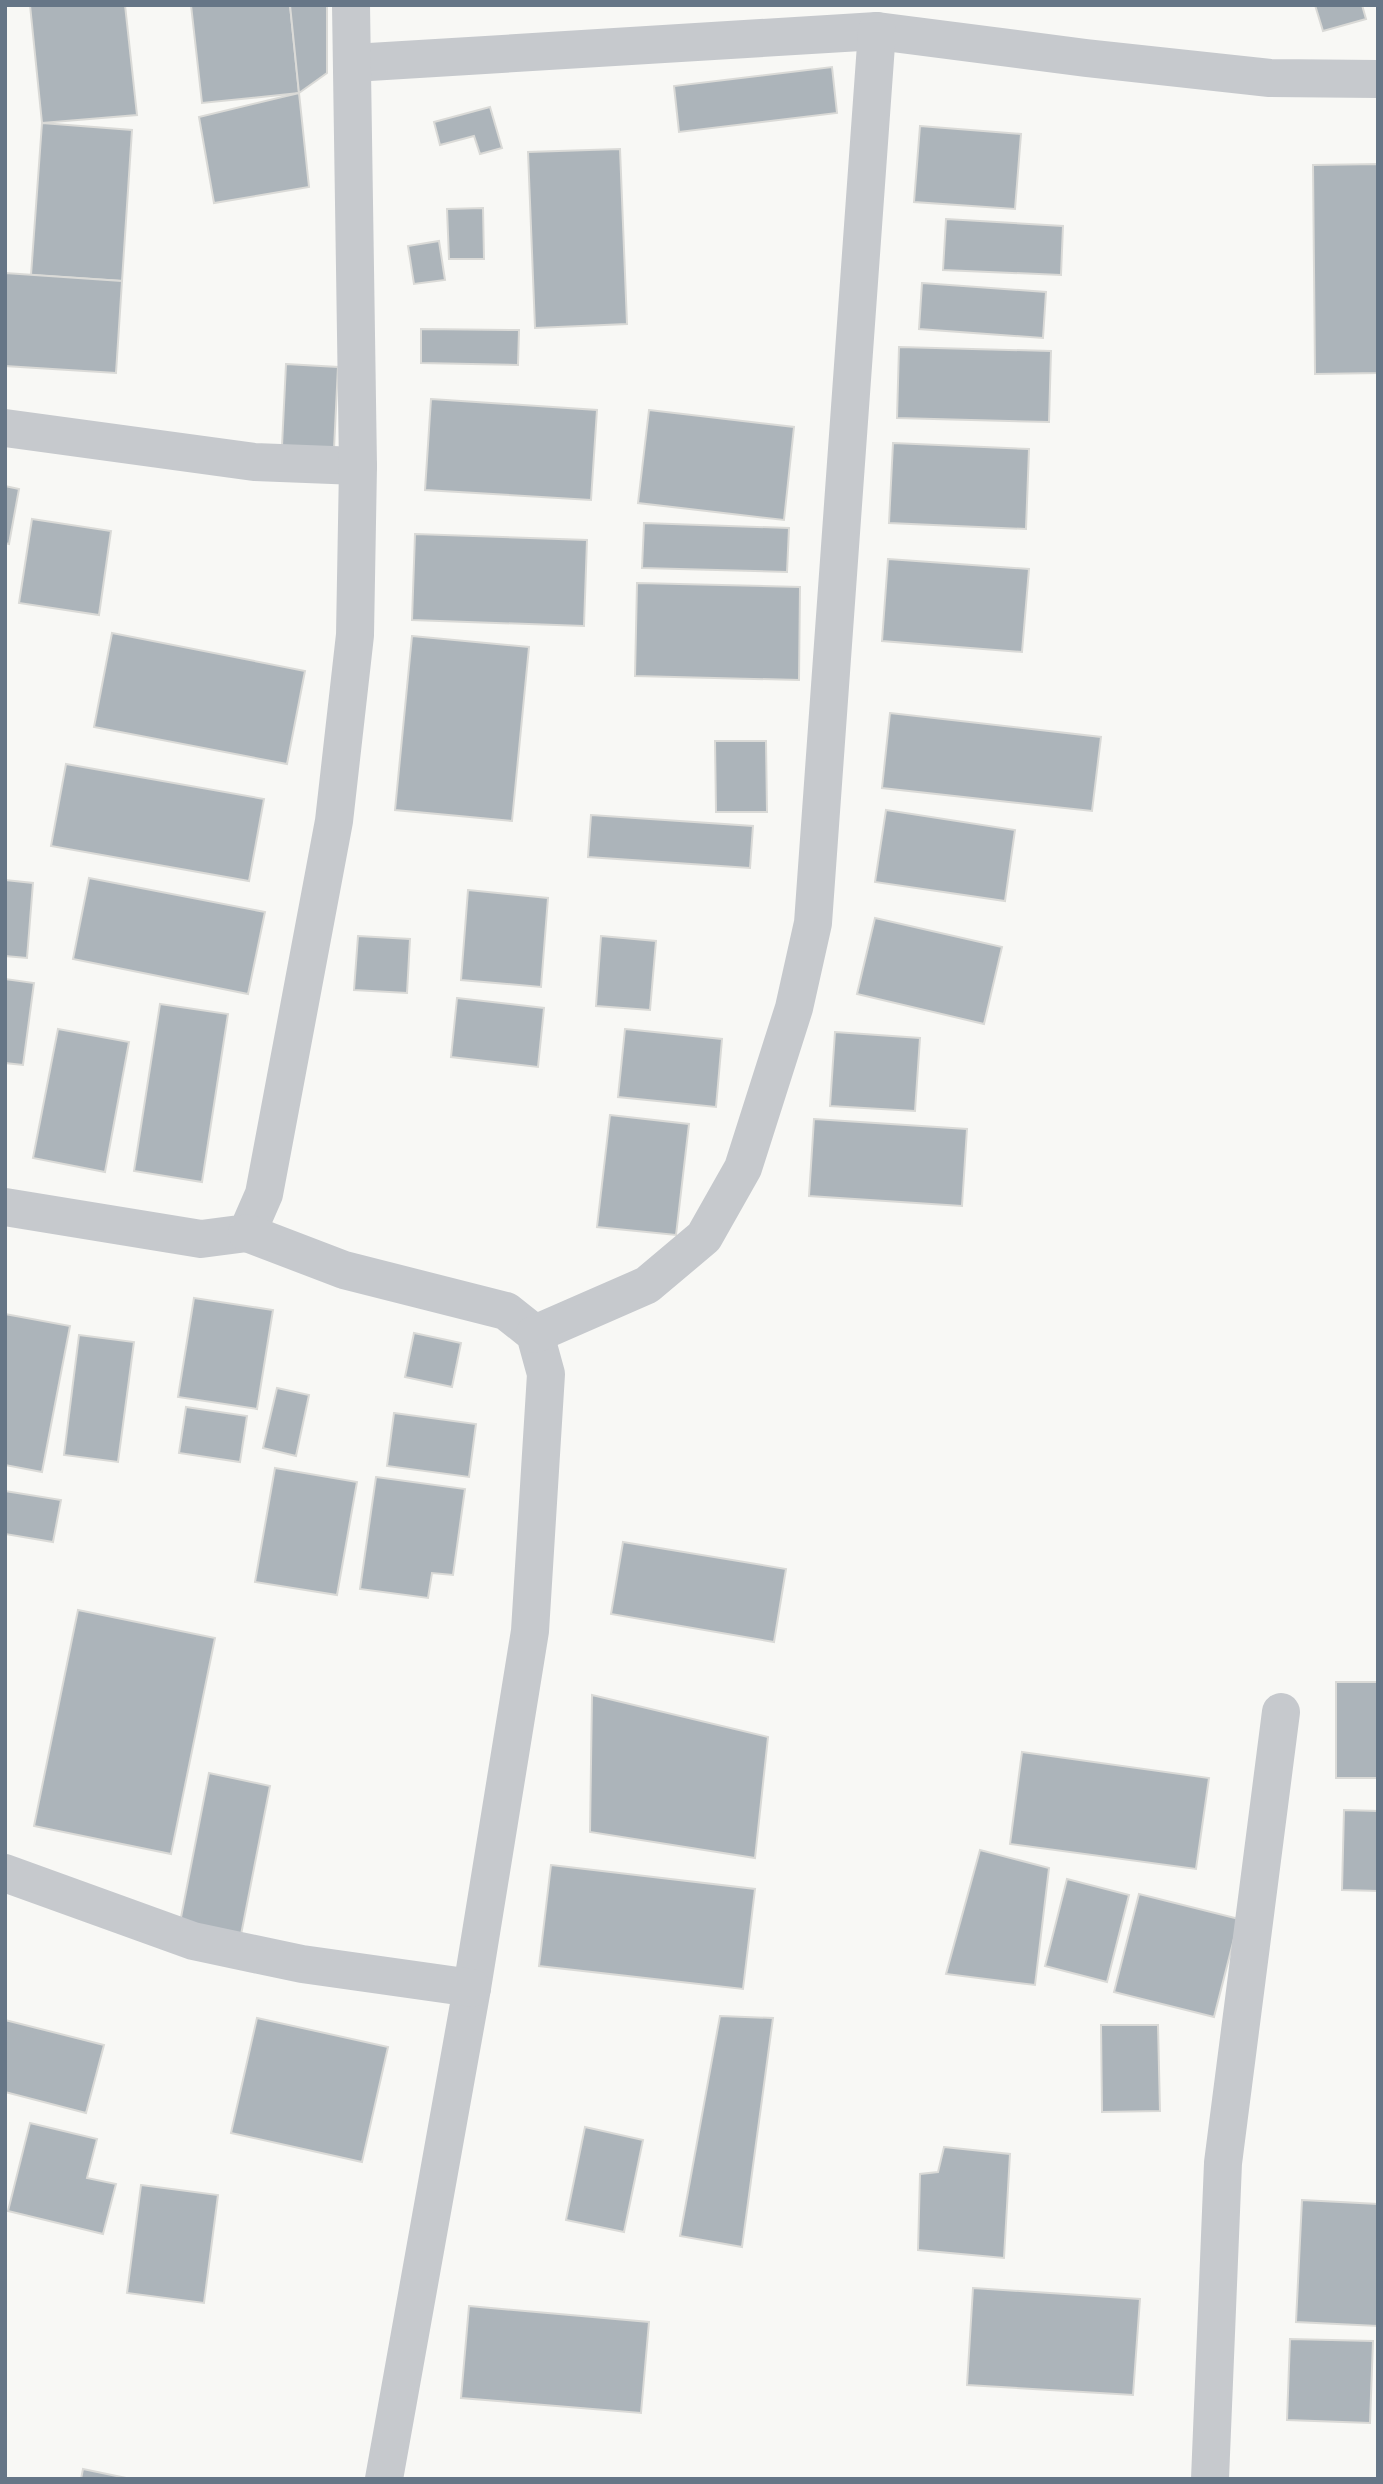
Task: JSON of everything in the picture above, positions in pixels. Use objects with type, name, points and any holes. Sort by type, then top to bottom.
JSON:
[{"type":"street","points":[[247,1233],[264,1194],[334,821],[355,635],[358,466],[354,63],[351,5]]},
{"type":"street","points":[[354,63],[877,31],[1270,78],[1378,79]]},
{"type":"street","points":[[536,1334],[647,1285],[704,1237],[743,1168],[794,1008],[813,923],[877,31]]},
{"type":"street","points":[[5,428],[254,462],[358,466]]},
{"type":"street","points":[[5,1207],[201,1239],[247,1233],[344,1270],[506,1311],[536,1334],[546,1374],[530,1631],[472,1988],[384,2479]]},
{"type":"street","points":[[1210,2479],[1223,2163],[1281,1712]]},
{"type":"street","points":[[5,1872],[193,1941],[302,1964],[472,1988]]},
{"type":"building","points":[[30,5],[125,5],[137,115],[42,123]]},
{"type":"building","points":[[191,5],[290,5],[299,93],[202,103]]},
{"type":"building","points":[[290,5],[327,5],[327,73],[299,93]]},
{"type":"building","points":[[1315,5],[1362,5],[1366,19],[1323,31]]},
{"type":"building","points":[[832,67],[837,113],[679,132],[674,86]]},
{"type":"building","points":[[299,93],[309,187],[214,203],[199,117]]},
{"type":"building","points":[[490,107],[502,148],[480,154],[474,136],[440,145],[434,122]]},
{"type":"building","points":[[42,123],[132,130],[122,281],[31,275]]},
{"type":"building","points":[[920,126],[1021,134],[1015,209],[914,202]]},
{"type":"building","points":[[620,149],[627,324],[535,328],[528,152]]},
{"type":"building","points":[[1378,164],[1378,373],[1315,374],[1313,165]]},
{"type":"building","points":[[483,208],[484,259],[449,259],[447,209]]},
{"type":"building","points":[[946,219],[1063,226],[1061,275],[943,270]]},
{"type":"building","points":[[439,241],[445,280],[414,284],[408,246]]},
{"type":"building","points":[[5,273],[122,281],[116,373],[5,366]]},
{"type":"building","points":[[922,283],[1046,292],[1043,338],[919,329]]},
{"type":"building","points":[[421,329],[519,330],[518,365],[421,363]]},
{"type":"building","points":[[899,347],[1051,351],[1049,422],[897,418]]},
{"type":"building","points":[[286,364],[338,367],[334,449],[282,446]]},
{"type":"building","points":[[431,399],[597,410],[591,500],[425,490]]},
{"type":"building","points":[[649,410],[794,427],[784,520],[638,503]]},
{"type":"building","points":[[893,443],[1029,449],[1026,529],[889,523]]},
{"type":"building","points":[[5,486],[19,489],[9,544],[5,543]]},
{"type":"building","points":[[32,519],[111,531],[99,615],[19,603]]},
{"type":"building","points":[[644,523],[789,528],[787,572],[642,568]]},
{"type":"building","points":[[415,534],[587,540],[584,626],[412,620]]},
{"type":"building","points":[[888,559],[1029,569],[1022,652],[882,641]]},
{"type":"building","points":[[637,583],[800,587],[799,680],[635,676]]},
{"type":"building","points":[[112,633],[305,671],[287,764],[94,727]]},
{"type":"building","points":[[412,636],[529,647],[512,821],[395,810]]},
{"type":"building","points":[[890,713],[1101,737],[1092,811],[882,788]]},
{"type":"building","points":[[715,741],[766,741],[767,812],[716,812]]},
{"type":"building","points":[[66,764],[264,799],[249,881],[51,846]]},
{"type":"building","points":[[886,810],[1015,830],[1005,901],[875,882]]},
{"type":"building","points":[[591,815],[753,826],[750,868],[588,857]]},
{"type":"building","points":[[89,878],[265,912],[248,994],[73,959]]},
{"type":"building","points":[[5,880],[33,883],[27,958],[5,956]]},
{"type":"building","points":[[468,890],[548,898],[541,987],[461,980]]},
{"type":"building","points":[[875,918],[1002,947],[984,1024],[857,994]]},
{"type":"building","points":[[358,936],[410,939],[407,993],[354,990]]},
{"type":"building","points":[[601,936],[656,941],[650,1010],[596,1006]]},
{"type":"building","points":[[5,979],[34,983],[23,1065],[5,1063]]},
{"type":"building","points":[[457,998],[544,1008],[538,1067],[451,1057]]},
{"type":"building","points":[[160,1004],[228,1014],[202,1182],[134,1171]]},
{"type":"building","points":[[58,1029],[129,1042],[105,1172],[33,1158]]},
{"type":"building","points":[[625,1029],[722,1039],[716,1107],[618,1097]]},
{"type":"building","points":[[835,1032],[920,1038],[915,1111],[830,1106]]},
{"type":"building","points":[[610,1115],[689,1124],[676,1235],[597,1227]]},
{"type":"building","points":[[814,1119],[967,1129],[962,1206],[809,1196]]},
{"type":"building","points":[[194,1298],[273,1310],[257,1409],[178,1397]]},
{"type":"building","points":[[5,1314],[70,1326],[42,1472],[5,1465]]},
{"type":"building","points":[[414,1333],[461,1343],[452,1387],[405,1377]]},
{"type":"building","points":[[79,1335],[134,1342],[118,1462],[64,1455]]},
{"type":"building","points":[[277,1388],[309,1395],[296,1456],[263,1448]]},
{"type":"building","points":[[186,1407],[247,1416],[240,1462],[179,1453]]},
{"type":"building","points":[[394,1413],[476,1424],[469,1477],[387,1466]]},
{"type":"building","points":[[275,1468],[357,1482],[337,1595],[255,1582]]},
{"type":"building","points":[[376,1477],[465,1489],[453,1575],[432,1573],[428,1598],[360,1589]]},
{"type":"building","points":[[5,1491],[61,1500],[53,1542],[5,1534]]},
{"type":"building","points":[[623,1542],[786,1569],[774,1642],[611,1614]]},
{"type":"building","points":[[78,1610],[215,1638],[171,1854],[34,1826]]},
{"type":"building","points":[[1336,1682],[1378,1682],[1378,1778],[1336,1778]]},
{"type":"building","points":[[592,1695],[768,1737],[755,1858],[590,1832]]},
{"type":"building","points":[[1022,1752],[1209,1778],[1196,1869],[1010,1844]]},
{"type":"building","points":[[209,1773],[270,1786],[239,1945],[178,1933]]},
{"type":"building","points":[[1344,1810],[1378,1811],[1378,1891],[1342,1890]]},
{"type":"building","points":[[980,1850],[1049,1868],[1035,1985],[946,1974]]},
{"type":"building","points":[[551,1865],[755,1889],[743,1989],[539,1966]]},
{"type":"building","points":[[1067,1879],[1129,1895],[1107,1982],[1045,1966]]},
{"type":"building","points":[[1139,1894],[1239,1919],[1214,2017],[1114,1992]]},
{"type":"building","points":[[720,2016],[773,2018],[742,2247],[680,2236]]},
{"type":"building","points":[[257,2018],[388,2047],[362,2162],[231,2133]]},
{"type":"building","points":[[5,2020],[104,2045],[86,2113],[5,2092]]},
{"type":"building","points":[[1101,2025],[1158,2025],[1160,2111],[1102,2112]]},
{"type":"building","points":[[30,2123],[97,2139],[87,2178],[116,2184],[103,2234],[8,2211]]},
{"type":"building","points":[[585,2127],[643,2140],[624,2232],[566,2220]]},
{"type":"building","points":[[944,2147],[1010,2154],[1004,2258],[918,2250],[920,2174],[938,2172]]},
{"type":"building","points":[[141,2185],[218,2195],[204,2303],[127,2293]]},
{"type":"building","points":[[1302,2200],[1378,2204],[1378,2326],[1296,2322]]},
{"type":"building","points":[[973,2288],[1140,2299],[1133,2395],[967,2385]]},
{"type":"building","points":[[469,2306],[649,2322],[641,2413],[461,2398]]},
{"type":"building","points":[[1290,2339],[1373,2341],[1370,2423],[1287,2420]]},
{"type":"building","points":[[83,2469],[131,2479],[81,2479]]}]
